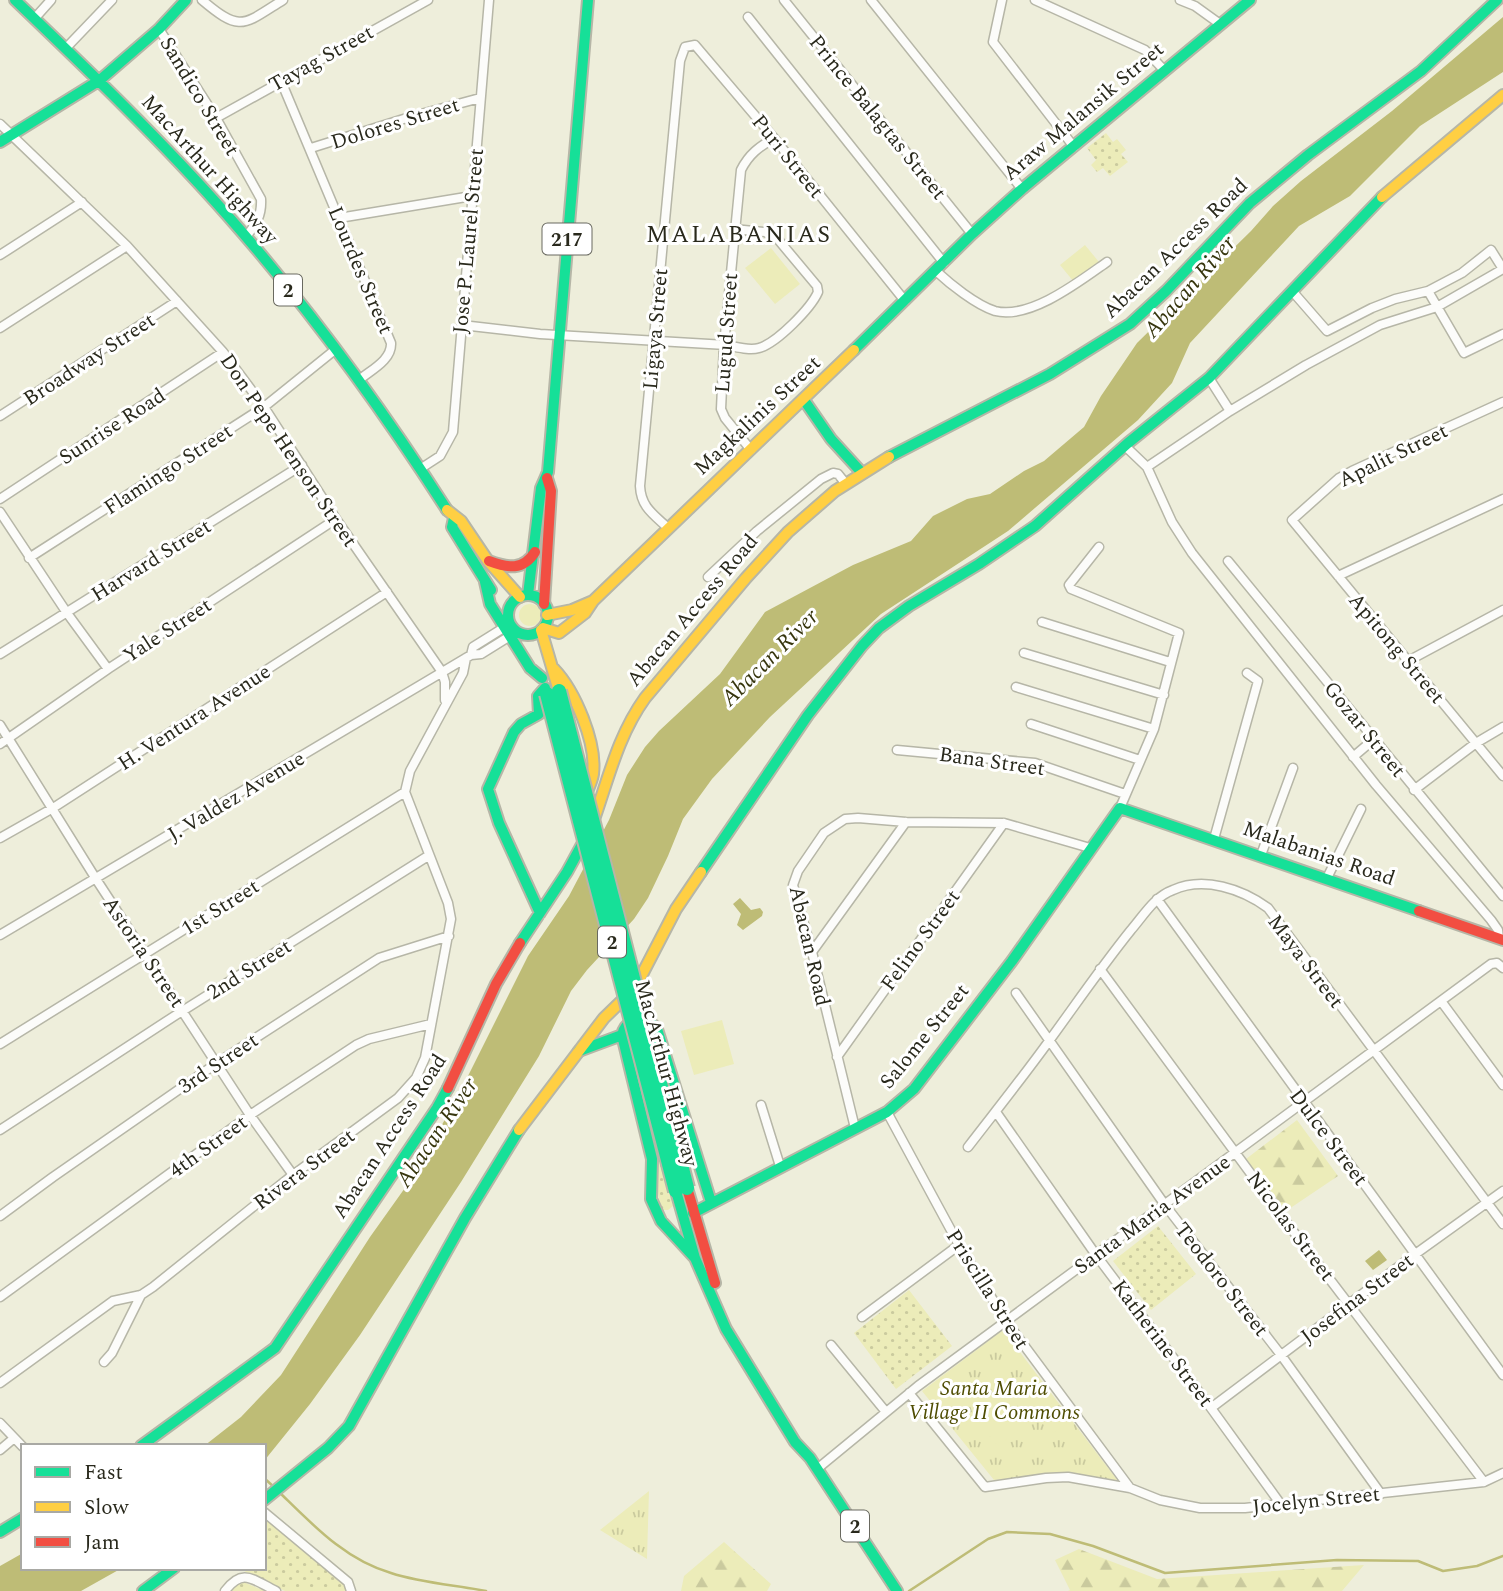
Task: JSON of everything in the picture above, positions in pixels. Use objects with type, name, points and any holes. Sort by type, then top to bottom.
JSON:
[{"type":"main road","name":"MacArthur Highway","points":[[15,0],[100,80],[190,173],[246,237],[359,380],[454,518],[461,522],[488,561],[524,596]]},
{"type":"main road","points":[[6,138],[100,80],[159,29],[186,0]]},
{"type":"main road","name":"217","points":[[544,619],[551,491],[547,478],[587,0]]},
{"type":"main road","name":"Araw Malansik Street","points":[[943,264],[1022,189],[1250,0]]},
{"type":"main road","name":"Abacan Access Road","points":[[144,1444],[275,1348],[437,1108],[458,1070],[500,977],[580,851],[597,812],[624,731],[652,688],[784,534],[820,501],[862,473],[960,418],[1039,379],[1130,324],[1269,187],[1409,80],[1497,0]]},
{"type":"main road","points":[[266,1502],[349,1426],[465,1218],[516,1134],[611,1009],[630,994],[640,980],[676,909],[763,778],[808,715],[871,636],[909,606],[1035,526],[1125,446],[1209,378],[1393,186],[1503,95]]},
{"type":"main road","name":"Magkalinis Street","points":[[544,619],[559,632],[585,613],[593,601],[943,264]]},
{"type":"main road","points":[[804,400],[831,439],[862,473]]},
{"type":"main road","name":"217","points":[[524,596],[535,552],[541,488],[547,478]]},
{"type":"main road","name":"MacArthur Highway","points":[[454,518],[452,527],[549,688],[681,1194],[695,1258],[740,1354],[795,1442],[814,1463],[895,1587]]},
{"type":"main road","points":[[488,561],[514,569],[524,566],[535,552]]},
{"type":"main road","points":[[524,596],[511,605],[512,629],[544,619]]},
{"type":"main road","name":"2","points":[[524,596],[537,598],[544,619]]},
{"type":"main road","name":"MacArthur Highway","points":[[544,619],[552,667],[549,688]]},
{"type":"main road","points":[[552,667],[567,683],[592,746],[593,775],[584,801],[580,851]]},
{"type":"main road","points":[[540,914],[503,833],[488,789],[514,733],[521,724],[539,714],[538,696],[549,688]]},
{"type":"main road","points":[[584,801],[588,808],[597,812]]},
{"type":"main road","name":"Malabanias Road","points":[[1123,801],[1214,839],[1501,939]]},
{"type":"main road","name":"Salome Street","points":[[694,1213],[887,1112],[914,1089],[1012,961],[1123,801]]},
{"type":"main road","points":[[640,980],[648,1019],[659,1034],[711,1202]]},
{"type":"main road","points":[[648,1019],[638,1019],[627,1024],[622,1035],[652,1159],[653,1178],[650,1191],[661,1221],[695,1258]]},
{"type":"main road","points":[[579,1051],[622,1035]]},
{"type":"main road","points":[[694,1213],[701,1201],[704,1182]]},
{"type":"main road","name":"MacArthur Highway","points":[[681,1194],[694,1213],[711,1273],[733,1325],[810,1449],[814,1463]]},
{"type":"main road","points":[[654,1206],[662,1216],[668,1216],[674,1212],[681,1194]]},
{"type":"main road","points":[[0,1532],[21,1519]]},
{"type":"main road","points":[[143,1591],[171,1570]]},
{"type":"street","points":[[34,19],[51,0]]},
{"type":"street","points":[[66,48],[112,0]]},
{"type":"street","points":[[202,0],[222,18],[235,23],[249,22],[283,0]]},
{"type":"street","points":[[408,0],[408,11]]},
{"type":"street","name":"Tayag Street","points":[[216,118],[428,0]]},
{"type":"street","name":"Jose P. Laurel Street","points":[[420,469],[440,456],[453,432],[489,0]]},
{"type":"street","name":"Prince Balagtas Street","points":[[784,0],[972,234]]},
{"type":"street","points":[[1002,0],[993,42],[1074,147]]},
{"type":"street","points":[[1035,0],[1145,50],[1164,70]]},
{"type":"street","points":[[1180,0],[1195,6],[1220,24]]},
{"type":"street","points":[[876,2],[1022,189]]},
{"type":"street","points":[[748,17],[943,264],[954,288],[995,311],[1023,310],[1066,291],[1107,262]]},
{"type":"street","name":"Sandico Street","points":[[159,29],[216,118],[261,199],[260,218],[246,237]]},
{"type":"street","name":"Puri Street","points":[[695,45],[905,301]]},
{"type":"street","name":"Ligaya Street","points":[[668,528],[645,508],[641,497],[680,61],[685,47],[695,45]]},
{"type":"street","name":"Lourdes Street","points":[[281,80],[391,342],[388,355],[359,380]]},
{"type":"street","name":"Dolores Street","points":[[311,148],[480,98]]},
{"type":"street","name":"Don Pepe Henson Street","points":[[0,124],[6,138],[82,202],[127,246],[223,352],[264,407],[336,519],[442,672]]},
{"type":"street","name":"Lugud Street","points":[[751,450],[721,409],[724,345],[741,170],[754,150],[774,138]]},
{"type":"street","points":[[339,218],[471,196]]},
{"type":"street","points":[[0,255],[82,202]]},
{"type":"street","points":[[462,324],[559,334],[761,348],[809,308],[818,292],[817,286],[776,236],[765,232],[734,229]]},
{"type":"street","points":[[0,328],[127,246]]},
{"type":"street","points":[[1147,467],[1230,411],[1306,365],[1381,325],[1437,307],[1503,269],[1491,250],[1462,273],[1428,291],[1372,308],[1329,331],[1322,327],[1293,292]]},
{"type":"street","points":[[1428,291],[1464,353],[1503,334]]},
{"type":"street","name":"Broadway Street","points":[[0,416],[177,301]]},
{"type":"street","name":"Flamingo Street","points":[[29,558],[264,407],[336,349]]},
{"type":"street","name":"Sunrise Road","points":[[0,499],[223,352]]},
{"type":"street","points":[[1209,378],[1230,411]]},
{"type":"street","name":"Apalit Street","points":[[1292,520],[1339,478],[1503,402]]},
{"type":"street","points":[[1125,446],[1147,467],[1171,522],[1192,552],[1353,757],[1491,920],[1501,939]]},
{"type":"street","name":"Harvard Street","points":[[0,654],[302,465]]},
{"type":"street","points":[[708,577],[757,531],[821,479],[833,473],[838,474],[846,484]]},
{"type":"street","points":[[1338,576],[1503,499]]},
{"type":"street","points":[[0,512],[29,558],[108,669]]},
{"type":"street","name":"Yale Street","points":[[0,744],[108,669],[336,519]]},
{"type":"street","name":"Apitong Street","points":[[1292,520],[1503,776]]},
{"type":"street","points":[[1099,547],[1086,560],[1069,586],[1073,591],[1178,631],[1154,729],[1123,801]]},
{"type":"street","name":"Gozar Street","points":[[1228,561],[1413,789],[1499,884],[1503,896]]},
{"type":"street","name":"H. Ventura Avenue","points":[[0,838],[53,808],[387,592]]},
{"type":"street","points":[[1408,661],[1503,610]]},
{"type":"street","points":[[1042,622],[1170,662]]},
{"type":"street","name":"J. Valdez Avenue","points":[[0,935],[442,672],[468,656],[473,647],[512,629]]},
{"type":"street","points":[[1024,653],[1164,695]]},
{"type":"street","points":[[405,792],[410,771],[463,673],[468,656]]},
{"type":"street","points":[[442,672],[445,703]]},
{"type":"street","points":[[1214,839],[1258,681],[1247,673]]},
{"type":"street","points":[[1016,687],[1154,729]]},
{"type":"street","points":[[1031,724],[1140,760]]},
{"type":"street","name":"Astoria Street","points":[[0,725],[96,880],[250,1115],[293,1175]]},
{"type":"street","points":[[1413,789],[1476,743],[1503,727]]},
{"type":"street","points":[[1353,757],[1373,740]]},
{"type":"street","name":"Bana Street","points":[[897,750],[1035,764],[1123,801]]},
{"type":"street","points":[[1261,855],[1293,768]]},
{"type":"street","name":"Rivera Street","points":[[0,1383],[113,1301],[141,1295],[293,1175],[398,1098],[416,1077],[425,1058],[451,919],[448,903],[405,792]]},
{"type":"street","name":"1st Street","points":[[0,1044],[405,792]]},
{"type":"street","points":[[1327,878],[1361,809]]},
{"type":"street","name":"Abacan Road","points":[[855,1128],[793,886],[798,871],[824,833],[845,819],[1004,823],[1090,848]]},
{"type":"street","points":[[812,952],[906,822]]},
{"type":"street","name":"Felino Street","points":[[837,1057],[1004,823]]},
{"type":"street","name":"2nd Street","points":[[0,1129],[428,856]]},
{"type":"street","name":"Maya Street","points":[[968,1147],[1050,1040],[1100,969],[1157,899],[1174,889],[1189,886],[1230,888],[1249,894],[1268,908],[1503,1224]]},
{"type":"street","name":"Dulce Street","points":[[1157,899],[1503,1375]]},
{"type":"street","name":"3rd Street","points":[[0,1216],[218,1063],[379,958],[449,936]]},
{"type":"street","name":"Santa Maria Avenue","points":[[814,1463],[1491,964],[1497,963],[1503,968]]},
{"type":"street","name":"Nicolas Street","points":[[1100,969],[1484,1482]]},
{"type":"street","name":"Teodoro Street","points":[[1017,993],[1165,1205],[1281,1355],[1381,1493]]},
{"type":"street","points":[[1441,1001],[1503,1085]]},
{"type":"street","name":"4th Street","points":[[0,1297],[250,1115],[362,1042],[431,1024]]},
{"type":"street","points":[[761,1105],[780,1166]]},
{"type":"street","name":"Priscilla Street","points":[[887,1112],[959,1245],[1006,1321],[1130,1488]]},
{"type":"street","name":"Katherine Street","points":[[996,1112],[1096,1255],[1212,1408],[1282,1506]]},
{"type":"street","name":"Josefina Street","points":[[1212,1408],[1503,1191]]},
{"type":"street","points":[[862,1317],[959,1245]]},
{"type":"street","points":[[104,1363],[112,1353],[141,1295]]},
{"type":"street","points":[[831,1345],[886,1412]]},
{"type":"street","name":"Jocelyn Street","points":[[909,1393],[985,1487],[1058,1477],[1130,1488],[1160,1500],[1199,1508],[1282,1506],[1484,1482],[1503,1473]]},
{"type":"street","points":[[0,1423],[21,1445]]},
{"type":"street","points":[[0,1450],[13,1439]]},
{"type":"street","points":[[266,1504],[348,1582],[351,1591]]},
{"type":"street","points":[[225,1591],[234,1578],[241,1577],[276,1591]]},
{"type":"green space","points":[[1106,133],[1113,142],[1117,139],[1126,150],[1121,154],[1128,162],[1110,176],[1103,168],[1097,172],[1091,165],[1096,160],[1087,148]]},
{"type":"green space","points":[[1085,245],[1099,262],[1074,282],[1060,265]]},
{"type":"green space","points":[[771,248],[800,284],[775,304],[745,268]]},
{"type":"green space","points":[[530,604],[538,607],[541,615],[538,623],[530,626],[522,623],[519,615],[522,607]]},
{"type":"green space","points":[[722,1020],[734,1064],[694,1075],[681,1031]]},
{"type":"green space","points":[[1297,1120],[1338,1176],[1286,1211],[1246,1159]]},
{"type":"green space","points":[[656,1147],[673,1206],[668,1210],[662,1210],[659,1202],[654,1154]]},
{"type":"green space","points":[[1158,1226],[1196,1274],[1151,1310],[1113,1261]]},
{"type":"green space","points":[[909,1290],[952,1346],[896,1389],[854,1333]]},
{"type":"green space","name":"Santa Maria Village II Commons","points":[[1003,1330],[1118,1481],[1071,1476],[994,1480],[922,1391]]},
{"type":"green space","points":[[1047,1398],[1066,1424],[1054,1433],[1035,1407]]},
{"type":"green space","points":[[1014,1401],[1030,1420],[998,1446],[982,1427]]},
{"type":"green space","points":[[649,1491],[647,1559],[600,1530]]},
{"type":"green space","points":[[266,1521],[343,1583],[346,1591],[285,1591],[242,1570],[266,1570]]},
{"type":"green space","points":[[724,1542],[771,1584],[767,1591],[681,1591],[684,1576]]},
{"type":"green space","points":[[1079,1549],[1157,1579],[1364,1565],[1342,1591],[1068,1591],[1070,1590],[1055,1560]]},
{"type":"green space","points":[[241,1581],[265,1591],[232,1591]]},
{"type":"water","name":"Abacan River","points":[[1503,17],[1503,72],[1420,126],[1350,196],[1299,226],[1190,343],[1172,383],[1138,420],[1008,531],[881,614],[770,717],[712,779],[683,819],[648,898],[634,919],[571,991],[539,1056],[461,1182],[360,1335],[310,1404],[266,1459],[266,1444],[207,1444],[241,1417],[281,1375],[370,1237],[417,1171],[528,956],[569,896],[609,820],[627,775],[659,731],[720,674],[765,612],[853,565],[911,541],[933,516],[967,499],[990,494],[1044,461],[1084,427],[1101,396],[1137,343],[1273,206],[1392,111]]},
{"type":"water","points":[[740,898],[751,910],[760,908],[763,912],[762,916],[743,930],[737,925],[741,914],[733,904]]},
{"type":"water","points":[[1379,1250],[1387,1260],[1373,1270],[1365,1261]]},
{"type":"water","points":[[21,1554],[21,1570],[118,1570],[81,1591],[0,1591],[0,1566]]},
{"type":"waterway","points":[[266,1480],[274,1487]]},
{"type":"waterway","points":[[278,1491],[330,1540],[374,1567],[414,1579],[486,1591]]},
{"type":"waterway","points":[[909,1591],[988,1539],[1007,1532],[1050,1534],[1093,1546],[1165,1573],[1337,1560],[1418,1561],[1443,1571],[1477,1566],[1503,1556]]},
{"type":"traffic: fast","points":[[15,0],[150,133],[258,251],[343,359],[447,510]]},
{"type":"traffic: fast","points":[[0,142],[100,80],[159,29],[186,0]]},
{"type":"traffic: fast","points":[[528,595],[541,488],[548,472],[588,0]]},
{"type":"traffic: fast","points":[[854,350],[972,234],[1022,189],[1250,0]]},
{"type":"traffic: fast","points":[[889,457],[1050,374],[1130,324],[1166,291],[1250,203],[1308,155],[1421,71],[1497,0]]},
{"type":"traffic: fast","points":[[701,872],[808,715],[879,628],[1035,526],[1128,443],[1209,378],[1382,197]]},
{"type":"traffic: fast","points":[[804,400],[831,439],[862,473]]},
{"type":"traffic: fast","points":[[454,518],[452,527],[491,590]]},
{"type":"traffic: fast","points":[[485,582],[490,604],[530,668],[542,678]]},
{"type":"traffic: fast","points":[[528,595],[542,601],[548,615],[542,629],[528,635],[514,629],[508,615],[514,601],[528,595]]},
{"type":"traffic: fast","points":[[540,913],[499,823],[488,789],[514,732],[521,724],[539,714],[538,696],[545,688]]},
{"type":"traffic: fast","points":[[559,691],[687,1188]]},
{"type":"traffic: fast","points":[[547,694],[676,1191]]},
{"type":"traffic: fast","points":[[693,1213],[887,1112],[914,1089],[1012,961],[1120,808],[1419,911]]},
{"type":"traffic: fast","points":[[520,943],[567,872],[585,839]]},
{"type":"traffic: fast","points":[[695,1258],[661,1221],[651,1199],[652,1159],[622,1035],[631,1022],[647,1019],[657,1029],[711,1202]]},
{"type":"traffic: fast","points":[[579,1051],[622,1035]]},
{"type":"traffic: fast","points":[[144,1444],[275,1348],[448,1088]]},
{"type":"traffic: fast","points":[[266,1498],[328,1448],[349,1426],[465,1218],[519,1130]]},
{"type":"traffic: fast","points":[[676,1191],[695,1258],[726,1329],[795,1442],[810,1458],[897,1591]]},
{"type":"traffic: fast","points":[[0,1532],[21,1519]]},
{"type":"traffic: fast","points":[[143,1591],[171,1570]]},
{"type":"traffic: slow","points":[[1382,197],[1503,95]]},
{"type":"traffic: slow","points":[[543,628],[559,633],[585,613],[593,601],[854,350]]},
{"type":"traffic: slow","points":[[592,825],[620,744],[645,698],[788,532],[835,491],[889,457]]},
{"type":"traffic: slow","points":[[447,510],[461,521],[488,561],[520,597]]},
{"type":"traffic: slow","points":[[547,615],[572,610],[593,601]]},
{"type":"traffic: slow","points":[[541,630],[559,691]]},
{"type":"traffic: slow","points":[[554,669],[577,704],[592,748],[593,774],[586,795]]},
{"type":"traffic: slow","points":[[519,1130],[604,1018],[635,988],[676,909],[701,872]]},
{"type":"traffic: jam","points":[[544,604],[551,491],[547,478]]},
{"type":"traffic: jam","points":[[489,561],[515,566],[525,562],[535,552]]},
{"type":"traffic: jam","points":[[1419,911],[1503,940]]},
{"type":"traffic: jam","points":[[448,1088],[496,984],[520,943]]},
{"type":"traffic: jam","points":[[687,1188],[715,1283]]},
{"type":"district","name":"MALABANIAS","points":[[739,234]]}]
